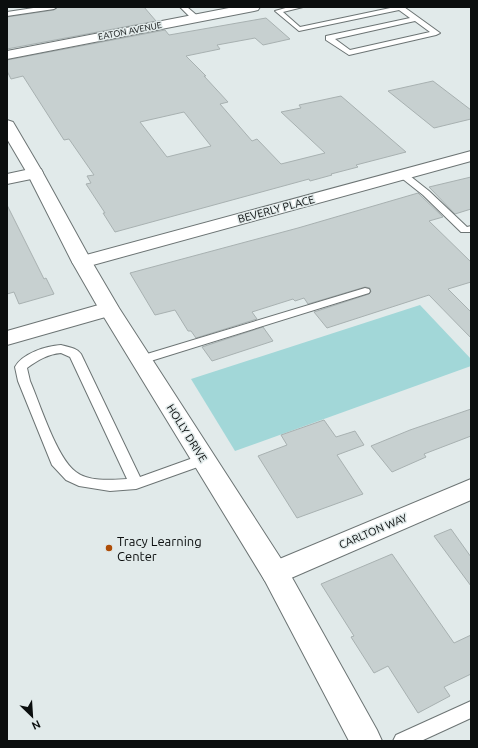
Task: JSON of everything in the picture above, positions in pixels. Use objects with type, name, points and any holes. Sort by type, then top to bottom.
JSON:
[{"type":"street","name":"EATON AVENUE","points":[[7,55],[254,7]]},
{"type":"street","name":"HOLLY DRIVE","points":[[7,125],[35,173],[82,262],[109,309],[275,572],[366,741]]},
{"type":"street","name":"BEVERLY PLACE","points":[[82,262],[471,156]]},
{"type":"street","points":[[7,179],[35,173]]},
{"type":"street","points":[[7,338],[109,309]]},
{"type":"street","name":"CARLTON WAY","points":[[275,572],[471,489]]},
{"type":"lane","points":[[7,14],[54,7]]},
{"type":"lane","points":[[183,7],[196,18]]},
{"type":"lane","points":[[275,9],[300,7]]},
{"type":"lane","points":[[275,9],[299,28],[400,7],[436,33],[348,53],[329,38],[416,19]]},
{"type":"lane","points":[[402,174],[426,193],[465,230],[471,229]]},
{"type":"lane","points":[[141,360],[365,291]]},
{"type":"lane","points":[[136,484],[75,354],[68,349],[57,349],[31,358],[21,367],[24,381],[57,461],[71,476],[84,482],[110,486],[136,484],[204,460]]},
{"type":"lane","points":[[402,741],[471,708]]},
{"type":"shaded area","points":[[420,305],[471,359],[471,366],[235,451],[191,379]]},
{"type":"building","points":[[58,7],[144,7],[156,21],[7,49],[7,17],[54,10]]},
{"type":"building","points":[[266,18],[290,39],[263,45],[255,38],[217,45],[220,49],[186,56],[206,76],[204,76],[228,102],[220,104],[252,141],[257,139],[281,164],[325,153],[281,112],[301,108],[299,105],[341,96],[406,152],[356,165],[358,167],[331,174],[332,175],[310,181],[309,179],[115,232],[103,213],[105,213],[86,184],[91,183],[87,176],[94,175],[69,139],[64,140],[23,76],[11,79],[7,71],[7,60],[165,30],[169,35]],"holes":[[[184,112],[211,146],[167,157],[140,122]]]},
{"type":"building","points":[[433,81],[471,110],[471,119],[434,128],[388,91]]},
{"type":"building","points":[[471,177],[471,209],[455,214],[429,187]]},
{"type":"building","points":[[418,193],[443,217],[429,221],[471,262],[471,282],[448,289],[471,312],[471,338],[429,295],[327,328],[314,312],[369,294],[371,292],[370,288],[365,287],[308,304],[304,298],[295,301],[293,299],[252,312],[257,319],[196,338],[191,331],[188,331],[175,310],[155,315],[130,273],[298,228]]},
{"type":"building","points":[[7,205],[44,279],[46,278],[54,294],[19,304],[14,292],[7,294]]},
{"type":"building","points":[[263,327],[273,341],[212,361],[202,347]]},
{"type":"building","points":[[471,409],[471,436],[424,454],[426,457],[392,472],[371,446],[410,430]]},
{"type":"building","points":[[324,420],[336,437],[355,431],[364,445],[337,455],[363,494],[297,518],[258,456],[287,445],[281,435]]},
{"type":"building","points":[[451,529],[471,557],[471,586],[434,536]]},
{"type":"building","points":[[392,554],[454,643],[471,635],[471,674],[444,687],[450,696],[418,713],[388,666],[374,673],[351,637],[354,636],[321,584]]},
{"type":"place","name":"Tracy Learning Center","points":[[109,548]]}]
